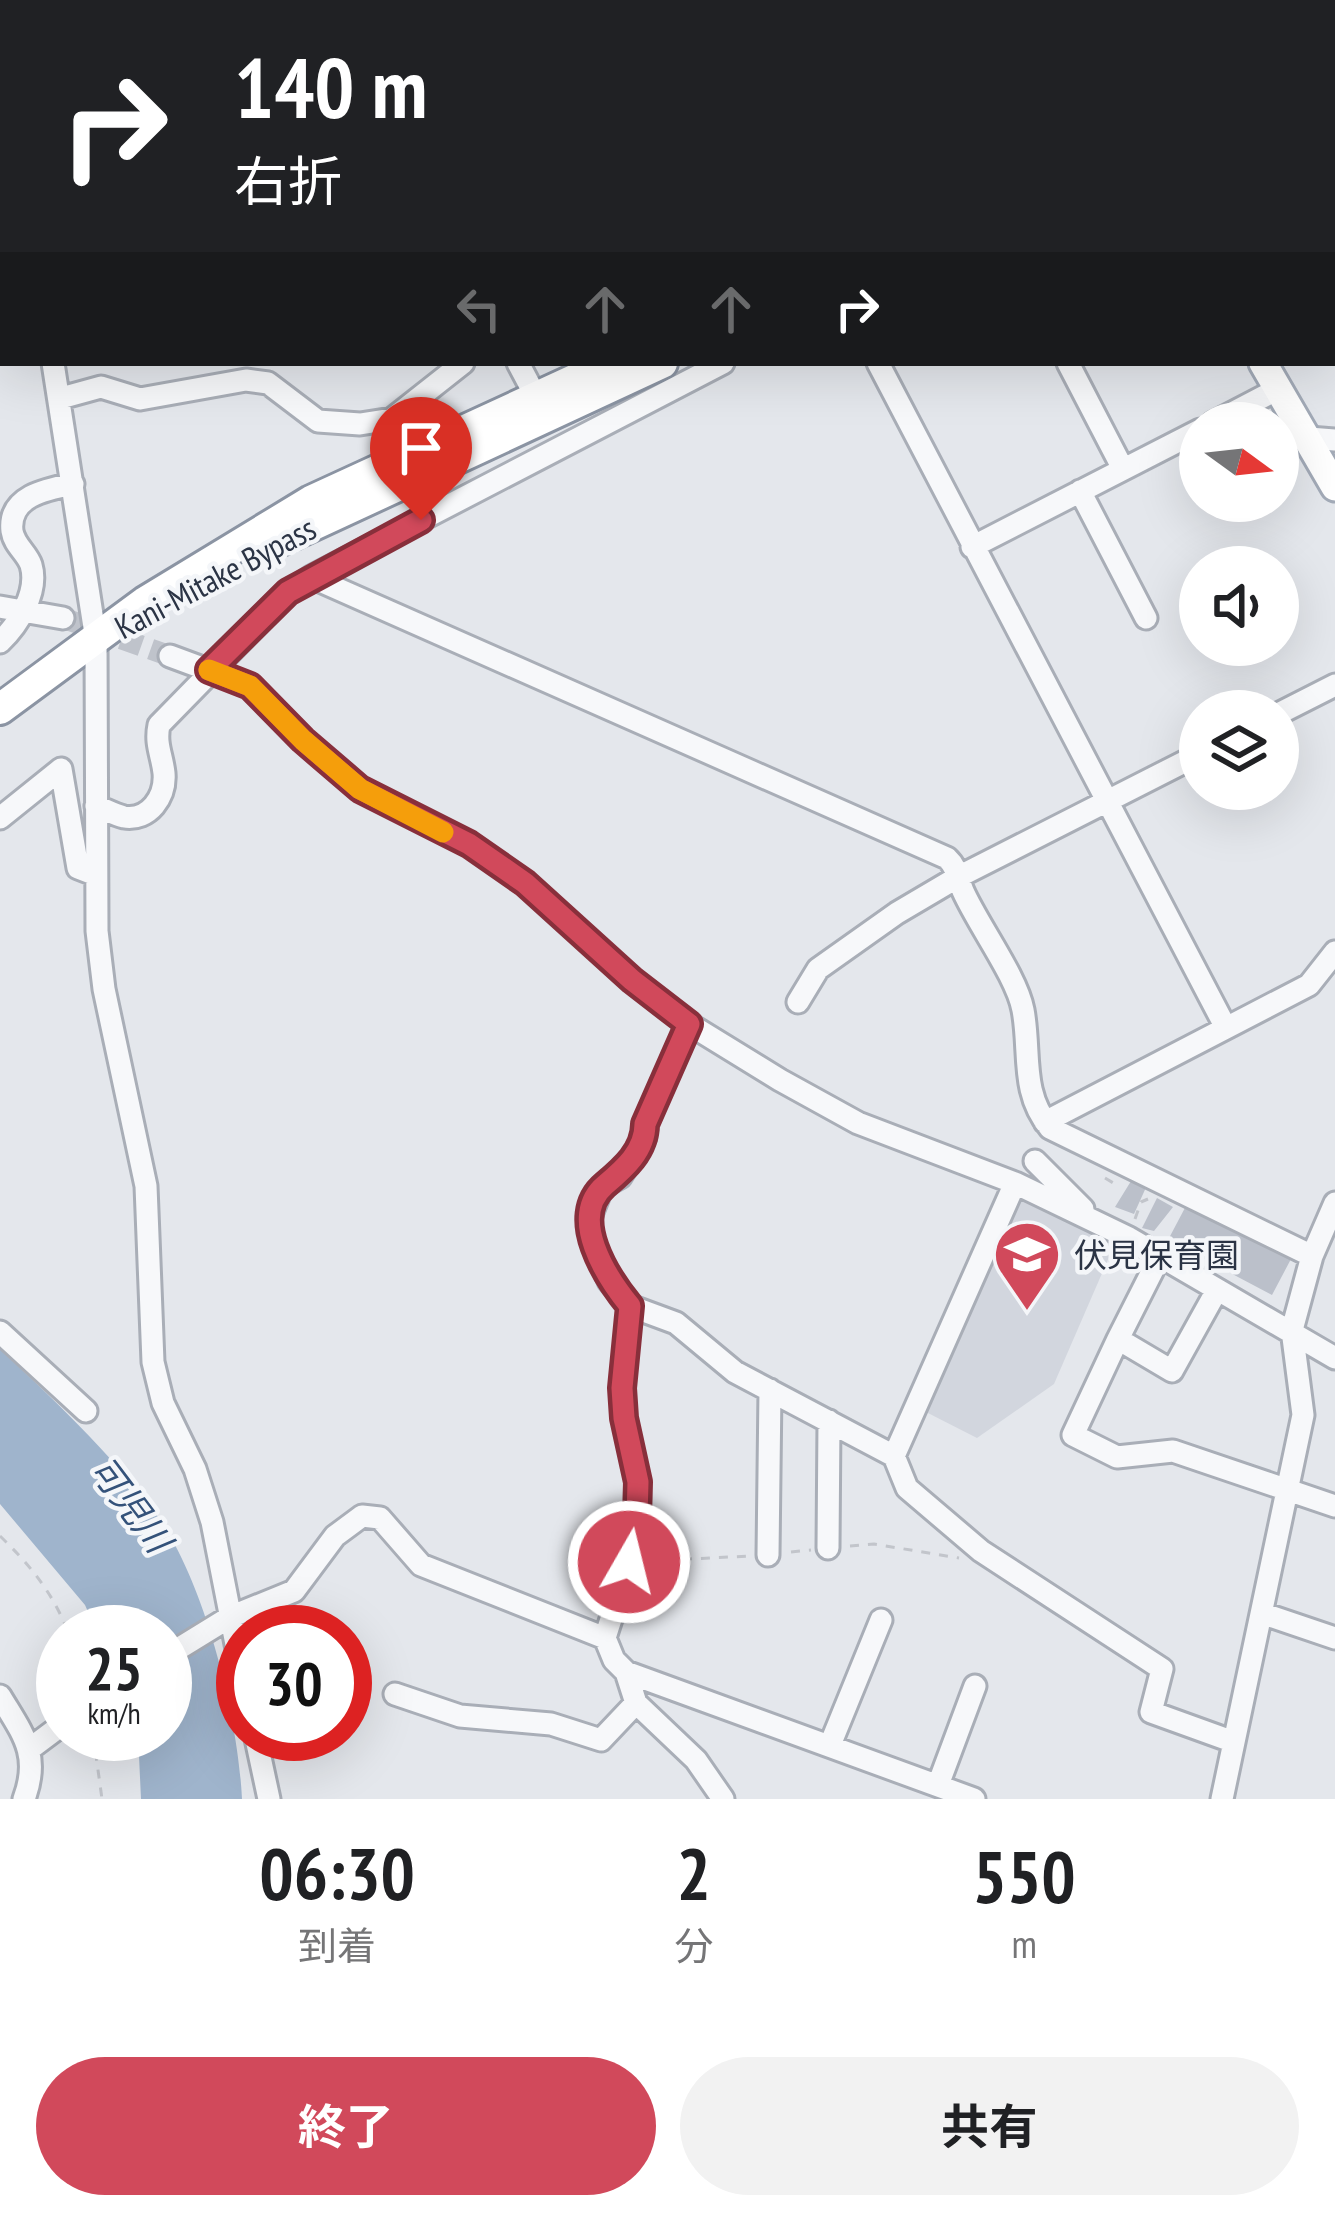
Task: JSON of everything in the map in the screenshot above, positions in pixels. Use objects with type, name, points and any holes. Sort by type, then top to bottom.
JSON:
[{"type":"highway","name":"Kani-Mitake Bypass","points":[[0,709],[145,602],[311,501],[605,366]]},
{"type":"highway","name":"Kani-Mitake Bypass","points":[[96,640],[153,614],[291,534],[655,366]]},
{"type":"main road","points":[[1265,366],[1322,439],[1335,487]]},
{"type":"street","points":[[54,366],[96,640],[96,874],[104,989],[146,1186],[152,1362],[212,1522],[228,1605]]},
{"type":"street","points":[[61,398],[101,387],[140,399],[246,380],[268,382],[318,421],[360,424],[392,419],[458,366]]},
{"type":"street","points":[[520,366],[536,398]]},
{"type":"street","points":[[96,806],[127,818],[149,812],[161,796],[165,776],[156,741],[159,725],[288,592],[717,366]]},
{"type":"street","points":[[880,366],[1226,1028]]},
{"type":"street","points":[[1069,366],[1123,470]]},
{"type":"street","points":[[1253,402],[1280,388]]},
{"type":"street","points":[[972,547],[1179,441]]},
{"type":"street","points":[[0,642],[23,612],[32,575],[30,561],[12,533],[14,513],[24,500],[44,490],[73,484]]},
{"type":"street","points":[[1080,491],[1146,618]]},
{"type":"street","points":[[311,577],[947,857],[1022,1004],[1026,1077],[1050,1128],[1312,1256]]},
{"type":"street","points":[[0,607],[63,618]]},
{"type":"street","points":[[170,656],[250,686],[360,789],[469,844],[525,883],[632,980],[689,1024],[858,1123],[1015,1183],[1129,1238],[1335,1358]]},
{"type":"street","points":[[1299,703],[1335,685]]},
{"type":"street","points":[[798,1002],[818,969],[958,877],[1179,765]]},
{"type":"street","points":[[0,818],[61,769],[78,868],[96,874]]},
{"type":"street","points":[[1045,1122],[1309,985],[1335,952]]},
{"type":"street","points":[[689,1024],[645,1124],[645,1136],[620,1177],[602,1187],[590,1216],[590,1231],[610,1281],[630,1306],[676,1323],[735,1372],[894,1456],[907,1488],[981,1551],[1162,1669],[1151,1712],[1234,1742]]},
{"type":"street","points":[[1035,1160],[1096,1222]]},
{"type":"street","points":[[894,1456],[1015,1183]]},
{"type":"street","points":[[1222,1799],[1303,1415],[1292,1330],[1312,1256],[1335,1203]]},
{"type":"street","points":[[1160,1256],[1072,1435],[1117,1457],[1173,1451],[1335,1506]]},
{"type":"street","points":[[1118,1339],[1172,1371],[1217,1290]]},
{"type":"street","points":[[630,1306],[622,1388],[638,1482],[637,1517],[629,1562],[605,1638],[614,1660],[626,1672],[974,1799]]},
{"type":"street","points":[[0,1332],[86,1411]]},
{"type":"street","points":[[768,1555],[770,1390]]},
{"type":"street","points":[[828,1548],[829,1421]]},
{"type":"street","points":[[260,1605],[294,1591],[335,1536],[362,1516],[380,1518],[421,1565],[605,1638]]},
{"type":"street","points":[[1264,1614],[1335,1638]]},
{"type":"street","points":[[830,1745],[881,1620]]},
{"type":"street","points":[[626,1672],[636,1703],[696,1760],[723,1799]]},
{"type":"street","points":[[938,1785],[975,1686]]},
{"type":"street","points":[[395,1694],[460,1716],[551,1724],[601,1740],[636,1703]]},
{"type":"street","points":[[0,1696],[31,1748],[31,1781],[24,1799]]},
{"type":"street","points":[[31,1748],[36,1744]]},
{"type":"street","points":[[260,1761],[268,1799]]},
{"type":"path","points":[[1129,1238],[1141,1202],[1150,1198],[1157,1178]]},
{"type":"path","points":[[0,1535],[58,1605]]},
{"type":"path","points":[[97,1761],[102,1799]]},
{"type":"shaded area","name":"伏見保育園","points":[[1021,1198],[1116,1241],[1054,1384],[977,1438],[924,1411]]},
{"type":"water","name":"可児川","points":[[0,1349],[118,1467],[171,1538],[203,1609],[216,1652],[216,1761],[238,1761],[242,1799],[141,1799],[139,1761],[192,1761],[192,1605],[85,1605],[0,1504]]},
{"type":"building","points":[[1136,1173],[1148,1183],[1134,1214],[1115,1207]]},
{"type":"building","points":[[1157,1198],[1173,1207],[1154,1231],[1142,1228]]},
{"type":"building","points":[[1187,1204],[1291,1259],[1272,1295],[1168,1240]]},
{"type":"tunnel","points":[[63,618],[170,656]]},
{"type":"slow traffic","points":[[209,670],[250,686],[360,789],[443,832]]},
{"type":"place","name":"伏見保育園","points":[[1027,1313]]},
{"type":"route","points":[[421,520],[288,592],[209,670],[250,686],[360,789],[469,844],[525,883],[632,980],[689,1024],[645,1124],[645,1136],[620,1177],[602,1187],[590,1216],[590,1231],[610,1281],[630,1306],[622,1388],[638,1482],[629,1562]]}]
